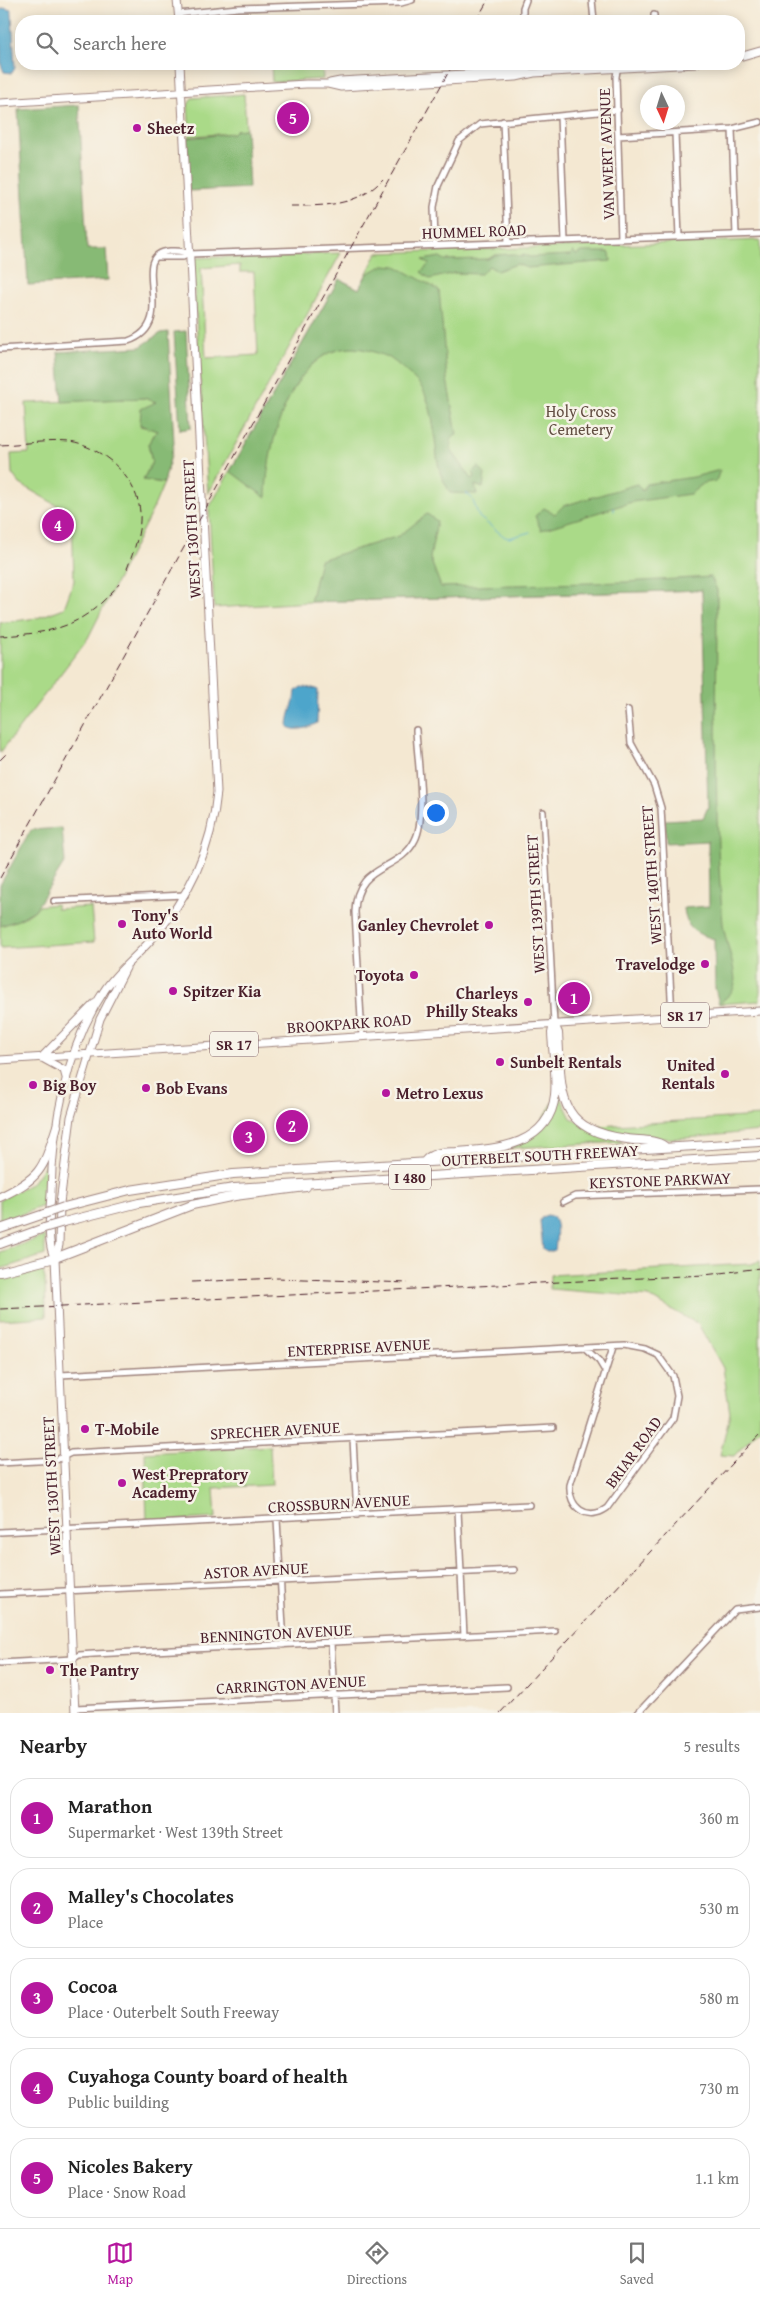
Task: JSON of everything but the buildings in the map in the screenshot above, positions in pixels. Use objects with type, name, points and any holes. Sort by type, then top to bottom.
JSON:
[{"type":"highway","points":[[554,1024],[558,1033],[562,1095],[572,1115],[586,1128],[598,1133],[617,1138],[661,1143],[666,1147]]},
{"type":"highway","points":[[425,1161],[436,1154],[496,1148],[515,1144],[528,1137],[541,1125],[549,1113],[554,1097],[552,1033],[554,1024]]},
{"type":"highway","points":[[0,1197],[26,1185],[39,1172],[46,1160],[57,1126]]},
{"type":"highway","name":"OUTERBELT SOUTH FREEWAY","points":[[0,1229],[121,1192],[192,1179],[260,1171],[760,1142]]},
{"type":"highway","name":"OUTERBELT SOUTH FREEWAY","points":[[0,1244],[44,1228],[125,1206],[209,1190],[760,1156]]},
{"type":"highway","points":[[0,1272],[55,1258],[192,1205],[235,1196],[355,1180]]},
{"type":"main road","points":[[177,0],[178,15]]},
{"type":"main road","points":[[745,55],[760,51]]},
{"type":"main road","name":"WEST 130TH STREET","points":[[55,1258],[51,1250],[50,1219],[53,1157],[57,1126],[74,1056],[92,1013],[114,977],[152,939],[186,894],[202,860],[211,830],[217,786],[180,70]]},
{"type":"main road","points":[[0,102],[328,84],[340,81],[516,71],[534,73],[565,70]]},
{"type":"main road","name":"WEST 130TH STREET","points":[[75,1710],[55,1258],[59,1245],[60,1203],[68,1130],[73,1109],[100,1019],[127,966]]},
{"type":"main road","points":[[67,1081],[64,1070],[41,1058],[100,998]]},
{"type":"main road","name":"BROOKPARK ROAD","points":[[0,1060],[760,1011]]},
{"type":"main road","points":[[92,1013],[100,1019]]},
{"type":"main road","points":[[88,1022],[86,1041],[88,1055]]},
{"type":"main road","points":[[62,1105],[73,1109]]},
{"type":"main road","points":[[57,1126],[68,1130]]},
{"type":"street","points":[[256,0],[256,7]]},
{"type":"street","points":[[199,15],[256,7],[401,3],[412,0]]},
{"type":"street","points":[[523,15],[526,0]]},
{"type":"street","points":[[592,0],[593,15]]},
{"type":"street","name":"VAN WERT AVENUE","points":[[617,70],[621,239]]},
{"type":"street","points":[[435,245],[434,207],[438,186],[459,141],[480,124],[618,110]]},
{"type":"street","points":[[560,116],[564,241]]},
{"type":"street","points":[[503,121],[508,243]]},
{"type":"street","points":[[618,136],[732,129],[760,122]]},
{"type":"street","points":[[732,129],[736,235]]},
{"type":"street","points":[[675,133],[679,237]]},
{"type":"street","name":"HUMMEL ROAD","points":[[0,349],[128,341],[136,338],[148,330],[153,318],[151,271],[157,257],[189,254],[760,234]]},
{"type":"street","name":"WEST 140TH STREET","points":[[628,710],[631,743],[654,785],[661,808],[672,1016]]},
{"type":"street","points":[[362,1036],[355,912],[356,898],[362,885],[371,874],[404,854],[418,834],[420,812],[416,730]]},
{"type":"street","name":"WEST 139TH STREET","points":[[543,812],[554,1024]]},
{"type":"street","points":[[54,901],[186,894]]},
{"type":"street","name":"KEYSTONE PARKWAY","points":[[563,1202],[575,1196],[760,1189]]},
{"type":"street","name":"ENTERPRISE AVENUE","points":[[60,1375],[635,1346],[658,1355]]},
{"type":"street","points":[[605,1371],[612,1347]]},
{"type":"street","points":[[585,1348],[594,1355],[605,1371]]},
{"type":"street","name":"BRIAR ROAD","points":[[605,1371],[570,1485],[569,1493],[575,1507],[584,1513],[600,1513],[607,1508],[673,1418],[677,1396],[676,1385],[666,1365],[658,1355]]},
{"type":"street","name":"SPRECHER AVENUE","points":[[0,1463],[56,1460],[71,1453],[553,1428]]},
{"type":"street","points":[[353,1439],[357,1515]]},
{"type":"street","name":"CROSSBURN AVENUE","points":[[0,1532],[529,1506]]},
{"type":"street","points":[[458,1510],[464,1636]]},
{"type":"street","points":[[277,1519],[284,1645]]},
{"type":"street","name":"ASTOR AVENUE","points":[[0,1594],[514,1570]]},
{"type":"street","points":[[638,1713],[735,1610],[760,1607]]},
{"type":"street","name":"BENNINGTON AVENUE","points":[[0,1663],[73,1659],[79,1655],[94,1654],[555,1631]]},
{"type":"street","points":[[331,1643],[335,1713]]},
{"type":"street","name":"CARRINGTON AVENUE","points":[[75,1710],[334,1694],[507,1687]]},
{"type":"green space","points":[[226,12],[226,15],[205,15]]},
{"type":"green space","points":[[271,70],[322,70],[323,79],[272,82]]},
{"type":"green space","points":[[244,94],[246,129],[236,130],[233,133],[193,136],[190,138],[188,105],[192,98]]},
{"type":"green space","points":[[79,105],[87,249],[106,249],[108,280],[28,285],[18,109]]},
{"type":"green space","points":[[246,129],[249,188],[189,191],[187,138],[233,133],[236,130]]},
{"type":"green space","name":"Holy Cross Cemetery","points":[[760,240],[760,1001],[719,1004],[702,590],[310,602],[214,608],[209,508],[339,279],[359,289],[377,253]]},
{"type":"green space","points":[[573,251],[576,255],[582,252],[607,252],[610,253],[611,261],[527,268],[517,264],[497,271],[489,266],[481,274],[454,273],[430,279],[421,272],[429,264],[423,260],[440,257],[445,260],[488,259],[495,255],[512,254],[522,257],[523,255],[530,257],[571,255]]},
{"type":"green space","points":[[341,253],[208,494],[192,258]],"holes":[[[240,265],[240,272],[254,272],[258,355],[206,358],[201,268]]]},
{"type":"green space","points":[[384,265],[396,266],[439,290],[447,379],[457,434],[451,440],[451,450],[472,479],[475,477],[473,472],[478,466],[485,474],[483,488],[475,485],[477,494],[450,493],[440,472],[430,409],[422,388],[406,371],[388,357],[374,352],[347,348],[324,356],[306,372],[291,394],[272,448],[267,475],[266,498],[230,471],[339,279],[359,289],[367,274]]},
{"type":"green space","points":[[186,331],[191,428],[180,430],[174,332]]},
{"type":"green space","points":[[168,332],[174,443],[164,483],[143,480],[152,462],[148,444],[157,431],[140,425],[141,409],[156,402],[144,398],[62,402],[58,352],[140,347],[161,333]]},
{"type":"green space","points":[[144,398],[157,402],[140,426],[157,430],[148,444],[152,462],[143,480],[164,483],[153,509],[88,638],[0,753],[0,623],[37,618],[64,608],[74,581],[72,514],[20,484],[12,474],[11,454],[29,453],[26,403]]},
{"type":"green space","points":[[720,470],[716,481],[704,483],[690,494],[632,502],[541,530],[535,516],[544,508],[555,514],[563,506],[637,484],[642,491],[646,484],[694,477]]},
{"type":"green space","points":[[427,514],[437,521],[430,558],[441,587],[625,582],[711,577],[717,590],[716,757],[720,883],[724,931],[735,977],[733,990],[719,1004],[715,988],[714,939],[702,935],[689,926],[684,908],[709,906],[708,841],[666,843],[665,820],[703,818],[708,807],[702,590],[310,602],[320,560],[399,536]]},
{"type":"green space","points":[[62,828],[65,862],[35,910],[18,920],[0,926],[0,885],[31,830]]},
{"type":"green space","points":[[56,904],[57,909],[91,907],[94,942],[0,948],[0,926],[26,916],[38,906]]},
{"type":"green space","points":[[557,1096],[560,1096],[571,1118],[623,1142],[510,1148],[531,1138]]},
{"type":"green space","points":[[760,1116],[760,1131],[699,1137],[638,1137],[618,1133],[599,1126]]},
{"type":"green space","points":[[47,1162],[46,1205],[0,1222],[0,1200],[32,1183]]},
{"type":"green space","points":[[45,1236],[45,1255],[0,1269],[0,1252]]},
{"type":"green space","points":[[760,1261],[760,1428],[734,1456],[720,1455],[730,1413],[723,1368],[698,1324],[649,1297],[550,1289],[550,1275],[751,1264]]},
{"type":"green space","points":[[41,1264],[45,1279],[46,1317],[0,1320],[0,1277]]},
{"type":"green space","points":[[270,1446],[272,1485],[214,1488],[216,1518],[147,1522],[145,1453]]},
{"type":"water","points":[[4,8],[11,10],[12,14],[15,68],[12,73],[4,72],[1,65],[0,10]]},
{"type":"water","points":[[301,687],[318,690],[317,723],[306,728],[295,729],[288,727],[288,722],[296,691]]},
{"type":"water","points":[[547,1215],[555,1220],[557,1233],[555,1250],[546,1252],[543,1249],[540,1221],[542,1217]]},
{"type":"waterway","points":[[466,493],[472,498],[479,517],[505,537],[509,538],[530,532]]},
{"type":"railway","points":[[479,15],[488,0]]},
{"type":"railway","points":[[0,878],[450,70]]},
{"type":"railway","points":[[291,206],[341,203],[363,195],[383,179]]},
{"type":"railway","points":[[0,445],[69,442],[83,445],[96,451],[120,469],[135,493],[140,521],[127,569]]},
{"type":"railway","points":[[0,636],[37,633],[67,625],[93,610],[119,584]]},
{"type":"railway","points":[[0,760],[8,752]]},
{"type":"railway","points":[[0,1309],[705,1275],[760,1268]]},
{"type":"railway","points":[[192,1282],[277,1278],[408,1283]]},
{"type":"railway","points":[[500,1713],[760,1434]]},
{"type":"place","name":"Nicoles Bakery","points":[[293,118]]},
{"type":"place","name":"Sheetz","points":[[137,128]]},
{"type":"place","name":"Cuyahoga County board of health","points":[[58,525]]},
{"type":"place","name":"Tony's Auto World","points":[[122,924]]},
{"type":"place","name":"Ganley Chevrolet","points":[[489,925]]},
{"type":"place","name":"Travelodge","points":[[705,964]]},
{"type":"place","name":"Toyota","points":[[414,975]]},
{"type":"place","name":"Spitzer Kia","points":[[173,991]]},
{"type":"place","name":"Marathon","points":[[574,998]]},
{"type":"place","name":"Charleys Philly Steaks","points":[[528,1002]]},
{"type":"place","name":"Sunbelt Rentals","points":[[500,1062]]},
{"type":"place","name":"United Rentals","points":[[725,1074]]},
{"type":"place","name":"Big Boy","points":[[33,1085]]},
{"type":"place","name":"Bob Evans","points":[[146,1088]]},
{"type":"place","name":"Metro Lexus","points":[[386,1093]]},
{"type":"place","name":"Malley's Chocolates","points":[[292,1126]]},
{"type":"place","name":"Cocoa","points":[[249,1137]]},
{"type":"place","name":"T-Mobile","points":[[85,1429]]},
{"type":"place","name":"West Prepratory Academy","points":[[122,1483]]},
{"type":"place","name":"The Pantry","points":[[50,1670]]}]
